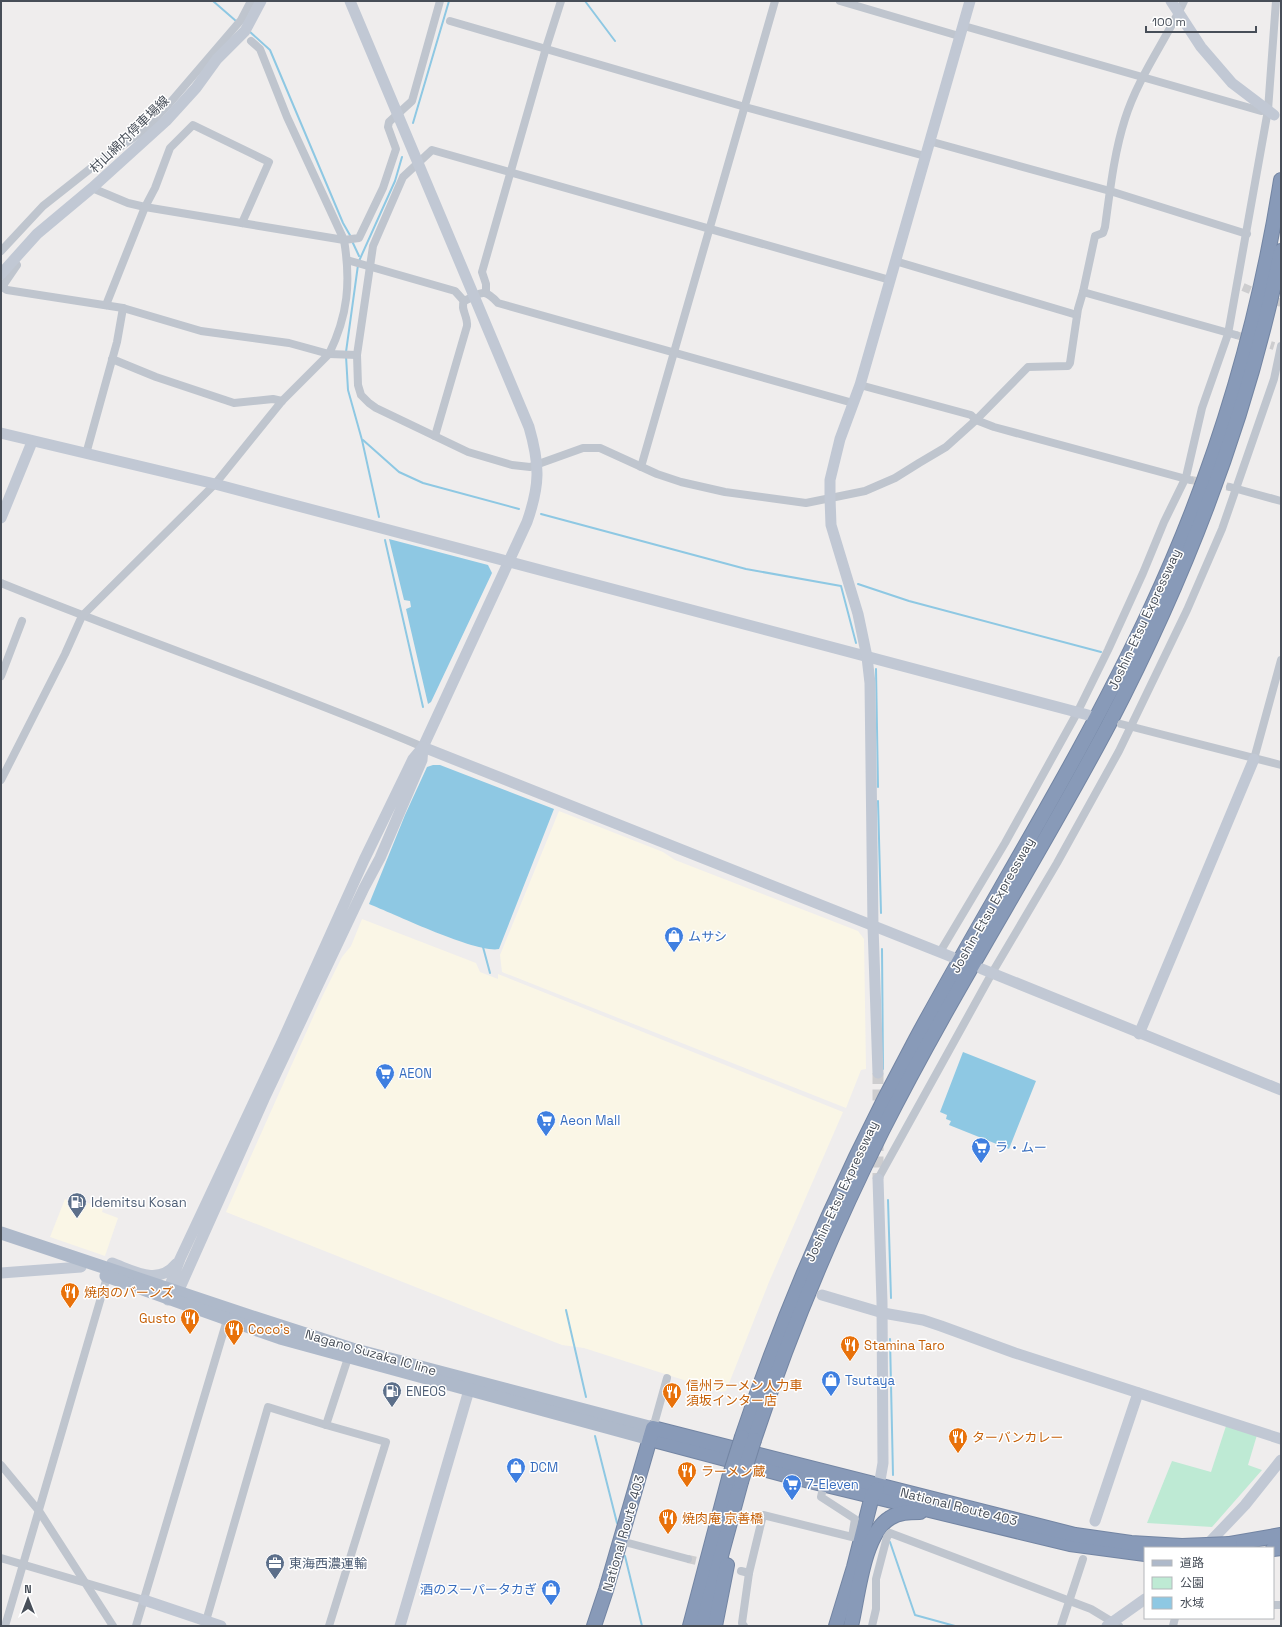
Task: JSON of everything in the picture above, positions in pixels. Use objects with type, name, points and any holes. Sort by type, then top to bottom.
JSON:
[{"type":"highway","name":"Joshin-Etsu Expressway","points":[[702,1626],[748,1438],[775,1342],[793,1296],[862,1143],[942,992],[1084,744],[1132,649],[1170,567],[1207,470],[1236,380],[1258,297],[1281,180]]},
{"type":"highway","name":"Joshin-Etsu Expressway","points":[[748,1438],[773,1385],[805,1300],[882,1130],[952,1001],[1090,758],[1148,646],[1183,570],[1209,504],[1238,421],[1259,345],[1281,251]]},
{"type":"highway","name":"National Route 403","points":[[652,1434],[824,1484],[878,1493],[1075,1535],[1131,1543],[1182,1546],[1230,1544],[1281,1535]]},
{"type":"highway","name":"National Route 403","points":[[652,1434],[878,1493],[950,1515],[1070,1544],[1144,1554]]},
{"type":"highway","name":"National Route 403","points":[[594,1626],[621,1541],[652,1434]]},
{"type":"highway","name":"Joshin-Etsu Expressway","points":[[690,1622],[738,1481]]},
{"type":"highway","points":[[715,1626],[738,1481]]},
{"type":"highway","points":[[851,1626],[868,1551],[878,1493]]},
{"type":"highway","points":[[836,1626],[878,1493]]},
{"type":"highway","points":[[868,1551],[878,1530],[889,1518],[910,1512],[950,1515]]},
{"type":"main road","name":"Nagano Suzaka IC line","points":[[1,1233],[78,1262],[352,1349],[652,1434]]},
{"type":"main road","name":"Nagano Suzaka IC line","points":[[1,1242],[78,1262],[108,1277],[172,1293],[227,1320],[348,1358],[470,1390],[652,1434]]},
{"type":"street","points":[[1,251],[43,206],[100,161],[146,128],[241,20],[252,1]]},
{"type":"street","name":"村山綿内停車場線","points":[[1,274],[37,234],[92,188],[166,121],[196,88],[217,59],[245,31],[261,1]]},
{"type":"street","points":[[172,1293],[180,1259],[364,860],[413,759],[423,747],[534,504],[538,464],[529,427],[469,299],[419,163],[350,1]]},
{"type":"street","points":[[92,188],[128,203],[145,207],[345,239],[359,238],[374,209],[395,156],[396,145],[388,127],[390,119],[408,106],[412,101],[440,1]]},
{"type":"street","points":[[486,293],[486,284],[482,272],[546,48],[562,1]]},
{"type":"street","points":[[641,467],[775,1]]},
{"type":"street","points":[[840,1],[1143,78],[1271,113]]},
{"type":"street","points":[[878,1073],[873,926],[870,698],[867,657],[856,607],[831,525],[830,480],[840,439],[860,385],[924,156],[970,1]]},
{"type":"street","points":[[1171,1],[1200,47],[1232,84],[1271,113]]},
{"type":"street","points":[[890,280],[432,150],[403,177],[373,246],[368,265],[354,355],[358,385],[361,395],[369,403],[478,456],[512,465],[530,466],[587,447],[606,450],[641,467],[681,482],[725,492],[806,502],[864,491],[895,478],[946,447],[976,420],[1028,367],[1068,366],[1071,360],[1077,315],[1095,236],[1103,234],[1105,227],[1116,156],[1125,118],[1143,78],[1184,1]]},
{"type":"street","points":[[940,952],[1083,714],[1108,650],[1143,573],[1164,522],[1188,479],[1202,408],[1232,335],[1247,234],[1271,113],[1276,1]]},
{"type":"street","points":[[450,21],[924,156]]},
{"type":"street","points":[[1,780],[65,654],[82,616],[215,484],[282,401],[329,354],[338,335],[343,317],[349,281],[350,260],[345,239],[287,117],[260,49],[251,41]]},
{"type":"street","points":[[106,305],[145,207],[155,188],[170,148],[193,125],[270,162],[242,223]]},
{"type":"street","points":[[929,141],[1110,191],[1247,234]]},
{"type":"street","points":[[13,260],[17,265],[2,287],[6,290],[123,308],[200,332],[289,343],[329,354],[354,355]]},
{"type":"street","points":[[350,260],[455,292],[469,299]]},
{"type":"street","points":[[895,261],[1077,315]]},
{"type":"street","points":[[1083,292],[1232,335]]},
{"type":"street","points":[[435,436],[467,326],[468,320],[463,308],[469,299],[486,293]]},
{"type":"street","points":[[486,293],[498,303],[853,403]]},
{"type":"street","points":[[86,454],[112,359],[123,308]]},
{"type":"street","points":[[878,1493],[884,1463],[883,1313],[878,1179],[987,971],[1058,863],[1119,750],[1187,610],[1222,529],[1233,488],[1274,379],[1278,346]]},
{"type":"street","points":[[112,359],[156,377],[234,403],[273,399],[282,401]]},
{"type":"street","points":[[860,385],[971,415],[976,420],[1036,439],[1188,479]]},
{"type":"street","points":[[1,433],[32,442],[215,484],[1083,714]]},
{"type":"street","points":[[1,518],[32,442]]},
{"type":"street","points":[[1233,488],[1281,501]]},
{"type":"street","points":[[1,583],[82,616],[186,653],[952,957]]},
{"type":"street","points":[[1,676],[22,620]]},
{"type":"street","points":[[1139,1034],[1254,759],[1281,660]]},
{"type":"street","points":[[1121,724],[1281,766]]},
{"type":"street","points":[[172,1293],[364,888],[380,858],[422,760],[423,747]]},
{"type":"street","points":[[987,971],[1139,1034],[1281,1090]]},
{"type":"street","points":[[1,1273],[78,1262],[108,1262],[157,1276],[170,1271],[180,1259]]},
{"type":"street","points":[[5,1626],[108,1277]]},
{"type":"street","points":[[822,1295],[883,1313],[923,1320],[1014,1353],[1281,1439]]},
{"type":"street","points":[[136,1626],[227,1320]]},
{"type":"street","points":[[326,1425],[348,1358]]},
{"type":"street","points":[[652,1434],[668,1378]]},
{"type":"street","points":[[400,1626],[470,1390]]},
{"type":"street","points":[[1094,1525],[1138,1393]]},
{"type":"street","points":[[206,1621],[268,1407],[386,1442],[329,1626]]},
{"type":"street","points":[[1205,1547],[1245,1505],[1281,1460]]},
{"type":"street","points":[[1,1465],[39,1511],[113,1626]]},
{"type":"street","points":[[744,1626],[742,1623],[745,1572],[763,1515],[852,1538],[855,1519],[821,1497],[824,1484]]},
{"type":"street","points":[[872,1626],[876,1609],[876,1578],[887,1538],[890,1533],[1091,1609],[1113,1625],[1144,1599]]},
{"type":"street","points":[[621,1541],[688,1559]]},
{"type":"street","points":[[1,1558],[144,1600],[221,1626]]},
{"type":"street","points":[[1061,1626],[1083,1559]]},
{"type":"shaded area","points":[[559,811],[663,852],[675,860],[858,931],[864,939],[866,1069],[861,1070],[846,1108],[502,972],[500,955]]},
{"type":"shaded area","name":"Aeon Mall","points":[[362,919],[476,963],[480,972],[498,979],[498,974],[843,1112],[769,1282],[726,1391],[721,1392],[584,1348],[562,1345],[226,1212],[322,997],[342,957],[351,946]]},
{"type":"shaded area","points":[[73,1198],[103,1208],[102,1212],[118,1218],[105,1256],[50,1237],[65,1199],[72,1202]]},
{"type":"green space","points":[[1226,1426],[1257,1435],[1248,1465],[1262,1470],[1212,1527],[1147,1523],[1172,1461],[1211,1472]]},
{"type":"water","points":[[389,539],[488,565],[492,573],[431,702],[428,704],[406,609],[411,607],[410,601],[404,600]]},
{"type":"water","points":[[440,765],[554,809],[499,949],[488,949],[455,940],[369,904],[405,815],[427,767]]},
{"type":"water","points":[[963,1052],[1036,1081],[1009,1149],[949,1125],[951,1121],[946,1119],[947,1115],[940,1112]]},
{"type":"waterway","points":[[213,1],[236,21]]},
{"type":"waterway","points":[[413,123],[449,1]]},
{"type":"waterway","points":[[585,1],[615,41]]},
{"type":"waterway","points":[[249,31],[270,50],[343,223],[351,237]]},
{"type":"waterway","points":[[359,261],[395,181],[402,157]]},
{"type":"waterway","points":[[352,241],[359,256]]},
{"type":"waterway","points":[[346,352],[358,265]]},
{"type":"waterway","points":[[346,356],[348,390],[362,440],[379,517]]},
{"type":"waterway","points":[[363,440],[399,472],[423,483],[519,509]]},
{"type":"waterway","points":[[541,514],[746,569],[841,586],[856,643]]},
{"type":"waterway","points":[[385,540],[423,707]]},
{"type":"waterway","points":[[858,584],[909,601],[1101,652]]},
{"type":"waterway","points":[[876,669],[878,787]]},
{"type":"waterway","points":[[878,801],[881,913]]},
{"type":"waterway","points":[[483,947],[490,973]]},
{"type":"waterway","points":[[882,949],[883,1069]]},
{"type":"waterway","points":[[888,1200],[891,1298]]},
{"type":"waterway","points":[[566,1310],[586,1397]]},
{"type":"waterway","points":[[890,1339],[893,1475]]},
{"type":"waterway","points":[[595,1436],[617,1523]]},
{"type":"waterway","points":[[890,1542],[915,1615],[955,1626]]},
{"type":"waterway","points":[[625,1556],[642,1626]]},
{"type":"tunnel","points":[[1243,287],[1281,303]]},
{"type":"tunnel","points":[[1236,335],[1274,346]]},
{"type":"tunnel","points":[[1191,480],[1230,487]]},
{"type":"tunnel","points":[[878,1073],[878,1111]]},
{"type":"tunnel","points":[[878,1140],[878,1179]]},
{"type":"tunnel","points":[[688,1559],[710,1564]]},
{"type":"place","name":"ムサシ","points":[[674,953]]},
{"type":"place","name":"AEON","points":[[385,1090]]},
{"type":"place","name":"Aeon Mall","points":[[546,1137]]},
{"type":"place","name":"ラ・ムー","points":[[981,1164]]},
{"type":"place","name":"Idemitsu Kosan","points":[[77,1219]]},
{"type":"place","name":"焼肉のバーンズ","points":[[70,1309]]},
{"type":"place","name":"Gusto","points":[[190,1335]]},
{"type":"place","name":"Coco's","points":[[234,1346]]},
{"type":"place","name":"Stamina Taro","points":[[850,1362]]},
{"type":"place","name":"Tsutaya","points":[[831,1397]]},
{"type":"place","name":"ENEOS","points":[[392,1408]]},
{"type":"place","name":"信州ラーメン人力車 須坂インター店","points":[[672,1409]]},
{"type":"place","name":"ターバンカレー","points":[[958,1454]]},
{"type":"place","name":"DCM","points":[[516,1484]]},
{"type":"place","name":"ラーメン蔵","points":[[687,1488]]},
{"type":"place","name":"7-Eleven","points":[[792,1501]]},
{"type":"place","name":"焼肉庵 京善橋","points":[[668,1535]]},
{"type":"place","name":"東海西濃運輸","points":[[275,1580]]},
{"type":"place","name":"酒のスーパータカぎ","points":[[551,1606]]}]
